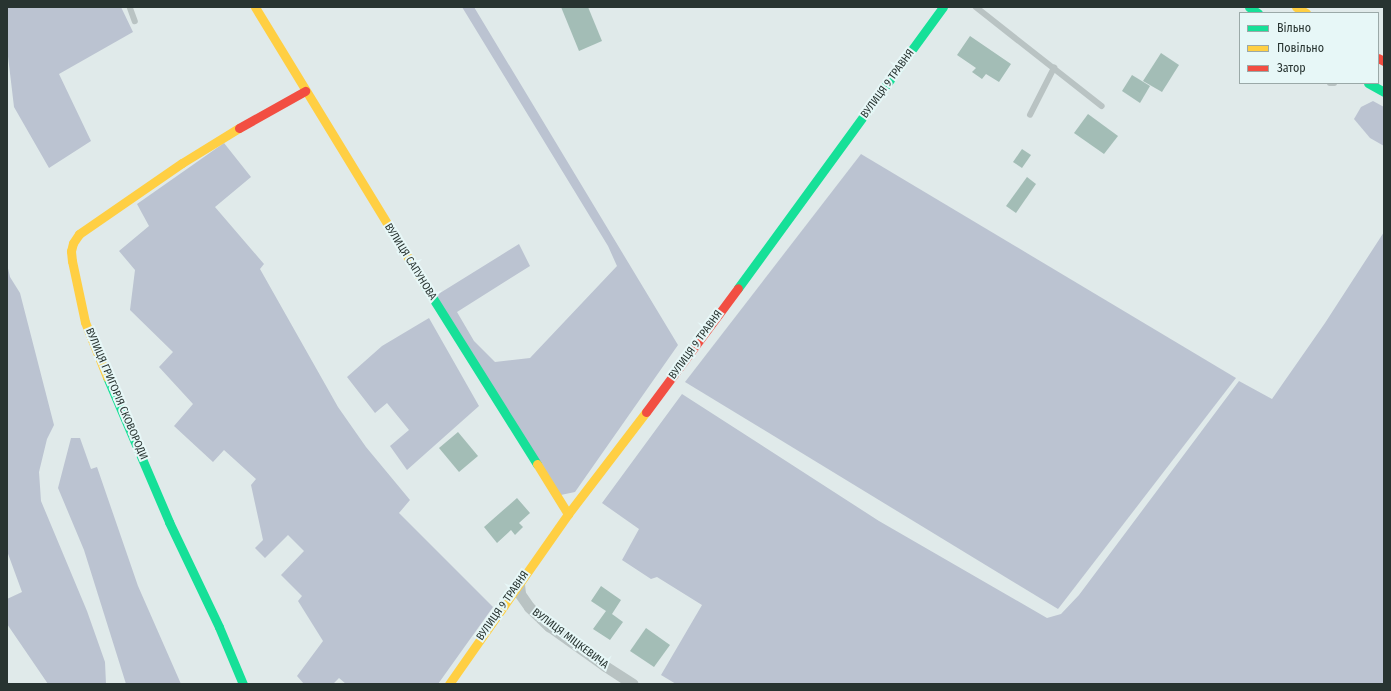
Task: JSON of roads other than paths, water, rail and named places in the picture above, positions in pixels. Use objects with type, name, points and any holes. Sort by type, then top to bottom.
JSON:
[{"type":"street","name":"ВУЛИЦЯ САПУНОВА","points":[[255,7],[305,91],[568,514]]},
{"type":"street","name":"ВУЛИЦЯ 9 ТРАВНЯ","points":[[449,684],[568,514],[676,372],[943,7]]},
{"type":"street","points":[[1370,84],[1384,92]]},
{"type":"street","name":"ВУЛИЦЯ ГРИГОРІЯ СКОВОРОДИ","points":[[243,684],[219,627],[169,522],[98,356],[85,322],[71,251],[73,243],[79,234],[182,163],[231,132],[305,91]]},
{"type":"street","name":"ВУЛИЦЯ МІЦКЕВИЧА","points":[[519,584],[520,594],[529,607],[549,626],[633,684]]},
{"type":"lane","points":[[130,7],[135,21]]},
{"type":"lane","points":[[976,7],[1102,106]]},
{"type":"lane","points":[[1030,115],[1054,68]]}]
